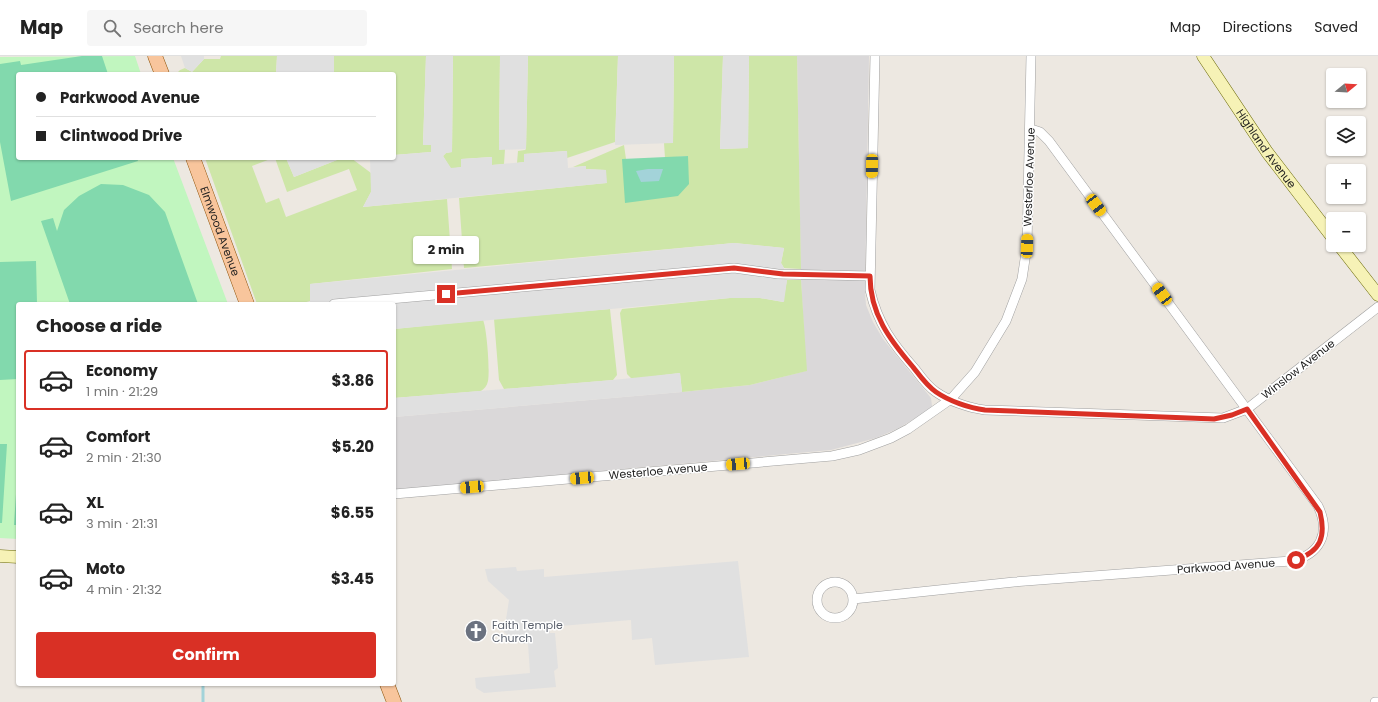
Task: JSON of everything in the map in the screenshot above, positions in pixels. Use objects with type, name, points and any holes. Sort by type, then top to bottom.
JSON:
[{"type":"main road","points":[[155,56],[161,72]]},
{"type":"main road","name":"Elmwood Avenue","points":[[194,160],[246,302]]},
{"type":"main road","points":[[388,686],[394,702]]},
{"type":"street","name":"Winslow Avenue","points":[[875,56],[870,290],[874,306],[887,334],[929,386],[941,395],[971,408],[985,410],[1214,419],[1232,415],[1247,409],[1378,307]]},
{"type":"street","name":"Westerloe Avenue","points":[[396,494],[832,456],[859,450],[891,438],[908,429],[951,399],[975,372],[1006,321],[1022,279],[1027,246],[1031,129],[1031,56]]},
{"type":"street","name":"Highland Avenue","points":[[1202,56],[1267,152],[1326,229]]},
{"type":"street","name":"Parkwood Avenue","points":[[853,599],[1014,582],[1291,561],[1304,557],[1312,552],[1320,542],[1323,528],[1320,512],[1247,409],[1049,142],[1040,132],[1031,129]]},
{"type":"street","points":[[1344,252],[1378,295]]},
{"type":"street","points":[[356,302],[734,268],[783,274],[870,276]]},
{"type":"street","points":[[0,556],[16,557]]},
{"type":"shaded area","points":[[181,56],[204,56],[204,59],[192,72],[185,68]]},
{"type":"shaded area","points":[[277,56],[334,56],[334,72],[276,72]]},
{"type":"shaded area","points":[[426,56],[453,56],[452,152],[446,153],[443,156],[451,168],[461,167],[461,159],[492,157],[492,165],[524,162],[524,154],[567,151],[568,168],[586,166],[586,169],[606,170],[607,183],[363,207],[371,192],[370,160],[396,160],[396,155],[431,152],[431,145],[423,145]]},
{"type":"shaded area","points":[[500,56],[528,56],[526,149],[499,150]]},
{"type":"shaded area","points":[[618,56],[674,56],[673,143],[615,145]]},
{"type":"shaded area","points":[[723,56],[749,56],[748,148],[720,149]]},
{"type":"shaded area","points":[[797,56],[869,56],[866,305],[873,322],[883,339],[931,398],[932,406],[928,411],[897,429],[876,438],[831,450],[396,490],[396,417],[750,385],[806,371],[801,280]]},
{"type":"shaded area","points":[[287,160],[337,160],[294,177]]},
{"type":"shaded area","points":[[734,243],[784,248],[781,263],[784,268],[783,274],[787,280],[784,302],[760,298],[730,298],[396,329],[396,302],[310,302],[310,284]]},
{"type":"shaded area","points":[[680,373],[682,392],[396,417],[396,398]]},
{"type":"shaded area","points":[[738,561],[749,657],[655,665],[652,638],[632,640],[631,620],[549,627],[550,633],[555,633],[558,668],[554,671],[556,687],[484,693],[476,688],[475,678],[530,673],[528,644],[519,643],[504,632],[509,600],[488,581],[485,569],[516,567],[517,571],[544,569],[544,577]]},
{"type":"green space","points":[[82,56],[102,56],[107,72],[16,72],[16,160],[138,161],[11,201],[0,142],[0,64],[20,61],[21,65]]},
{"type":"green space","points":[[135,56],[140,72],[16,72],[16,160],[174,160],[227,302],[16,302],[16,539],[0,538],[0,57]]},
{"type":"green space","points":[[221,56],[277,56],[276,72],[192,72],[204,59],[220,59]]},
{"type":"green space","points":[[334,56],[426,56],[423,144],[431,145],[431,152],[396,155],[396,72],[334,72]]},
{"type":"green space","points":[[453,56],[500,56],[499,149],[505,149],[504,164],[492,165],[491,157],[461,159],[461,167],[451,169],[443,156],[446,153],[452,152]]},
{"type":"green space","points":[[528,56],[618,56],[615,142],[567,158],[566,151],[524,154],[524,162],[517,163],[518,151],[526,149]]},
{"type":"green space","points":[[674,56],[723,56],[720,149],[748,148],[749,56],[797,56],[801,269],[784,268],[781,263],[784,248],[734,243],[464,268],[459,198],[606,183],[606,170],[586,169],[586,166],[573,167],[624,145],[626,159],[624,159],[688,184],[688,156],[665,158],[664,143],[673,142]]},
{"type":"green space","points":[[185,68],[192,72],[178,72],[180,70]]},
{"type":"green space","points":[[688,156],[689,184],[678,196],[625,203],[622,159]]},
{"type":"green space","points":[[206,160],[268,160],[252,166],[266,203],[279,198],[286,217],[357,190],[349,169],[287,192],[276,160],[287,160],[294,177],[337,160],[354,160],[371,173],[371,192],[363,207],[447,199],[452,269],[310,284],[310,301],[256,302]]},
{"type":"green space","points":[[101,184],[123,185],[149,195],[165,212],[197,302],[69,302],[41,221],[53,218],[57,231],[64,210],[79,196]]},
{"type":"green space","points":[[36,261],[37,302],[16,302],[16,379],[0,380],[0,262]]},
{"type":"green space","points":[[787,280],[801,280],[807,371],[750,385],[682,392],[680,373],[632,379],[627,374],[620,313],[622,309],[730,298],[760,298],[783,302]]},
{"type":"green space","points":[[610,309],[617,375],[613,380],[504,389],[499,380],[494,319]]},
{"type":"green space","points":[[483,320],[487,341],[489,369],[486,386],[481,391],[396,398],[396,329]]},
{"type":"green space","points":[[0,444],[7,444],[2,523],[0,523]]},
{"type":"green space","points":[[16,494],[16,525],[14,525]]},
{"type":"water","points":[[663,169],[659,181],[641,182],[636,171]]},
{"type":"waterway","points":[[203,686],[203,702]]},
{"type":"place","name":"Faith Temple Church","points":[[476,631]]},
{"type":"route","points":[[446,294],[734,268],[748,268],[778,274],[792,275],[870,276],[870,290],[874,306],[887,334],[899,350],[929,386],[935,391],[971,408],[985,410],[1214,419],[1223,418],[1247,409],[1318,506],[1320,512],[1323,523],[1323,534],[1318,546],[1312,552],[1296,560]]}]
